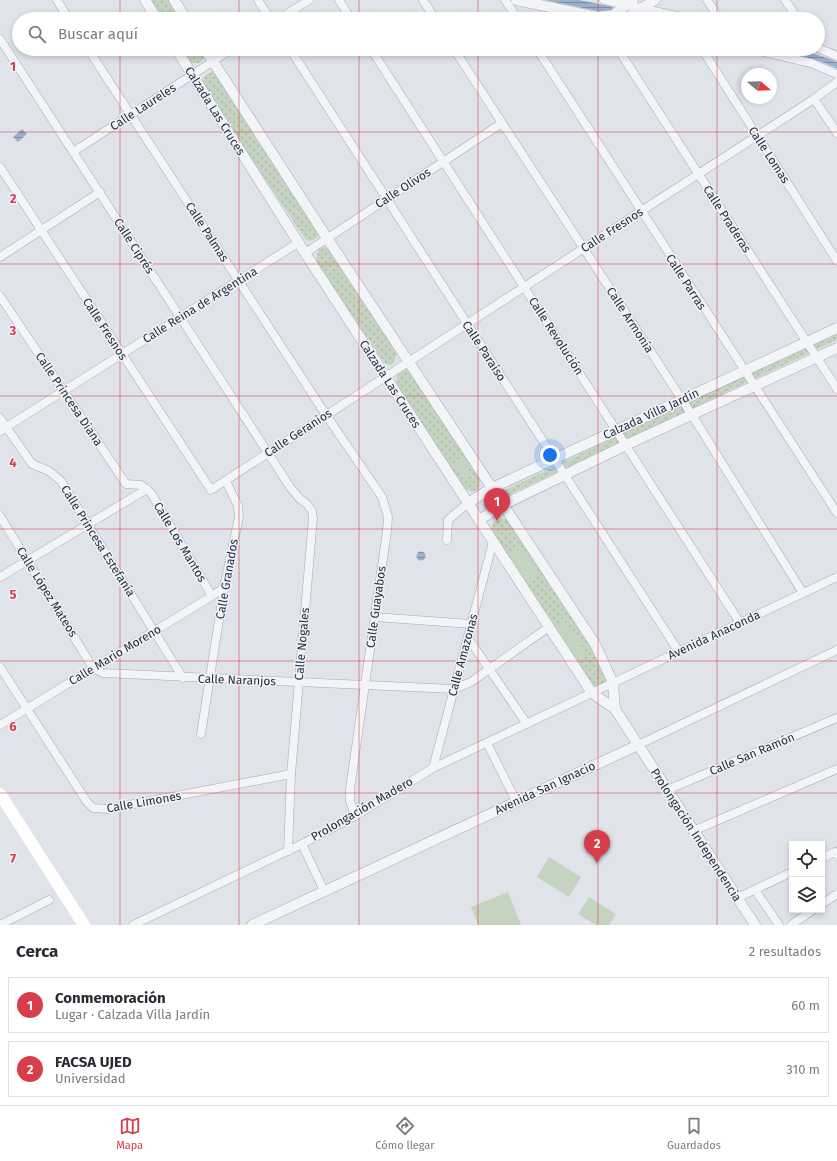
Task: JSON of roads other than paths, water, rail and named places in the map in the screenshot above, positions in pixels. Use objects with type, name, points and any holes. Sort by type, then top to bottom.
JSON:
[{"type":"main road","points":[[0,794],[84,925]]},
{"type":"street","points":[[57,0],[65,12]]},
{"type":"street","points":[[145,0],[153,12]]},
{"type":"street","points":[[174,0],[182,12]]},
{"type":"street","points":[[258,0],[266,12]]},
{"type":"street","points":[[290,12],[309,0]]},
{"type":"street","points":[[339,0],[347,12]]},
{"type":"street","points":[[423,0],[431,12]]},
{"type":"street","points":[[506,0],[514,12]]},
{"type":"street","points":[[516,0],[580,12]]},
{"type":"street","points":[[604,0],[627,4],[656,12]]},
{"type":"street","points":[[636,12],[655,0]]},
{"type":"street","points":[[707,0],[715,12]]},
{"type":"street","points":[[785,0],[793,12]]},
{"type":"street","points":[[615,12],[627,4]]},
{"type":"street","name":"Calle Ciprés","points":[[0,39],[268,453]]},
{"type":"street","points":[[825,51],[837,56]]},
{"type":"street","name":"Calle Palmas","points":[[92,56],[326,415]]},
{"type":"street","name":"Calzada Las Cruces","points":[[180,56],[298,243],[592,693],[615,710],[638,745]]},
{"type":"street","name":"Calzada Las Cruces","points":[[210,56],[408,362],[595,644],[613,683],[615,710]]},
{"type":"street","name":"Calle Laureles","points":[[73,152],[221,56]]},
{"type":"street","name":"Calle Paraíso","points":[[294,56],[679,652]]},
{"type":"street","name":"Calle Revolución","points":[[375,56],[740,623]]},
{"type":"street","name":"Calle Armonía","points":[[459,56],[692,415],[803,593]]},
{"type":"street","name":"Calle Parras","points":[[541,56],[837,513]]},
{"type":"street","name":"Calle Praderas","points":[[622,56],[837,389]]},
{"type":"street","name":"Calle Lomas","points":[[706,56],[837,261]]},
{"type":"street","points":[[780,56],[811,63],[837,74]]},
{"type":"street","name":"Calle Fresnos","points":[[385,377],[814,99],[837,82]]},
{"type":"street","points":[[814,99],[837,133]]},
{"type":"street","name":"Calle Olivos","points":[[305,253],[502,123]]},
{"type":"street","name":"Calle Fresnos","points":[[0,166],[211,490]]},
{"type":"street","points":[[0,257],[100,192]]},
{"type":"street","name":"Calle Reina de Argentina","points":[[4,430],[298,243]]},
{"type":"street","name":"Calle Princesa Diana","points":[[0,296],[126,484],[141,486],[147,489]]},
{"type":"street","name":"Calzada Villa Jardín","points":[[468,503],[492,488],[837,328]]},
{"type":"street","name":"Calzada Villa Jardín","points":[[479,520],[503,505],[626,445],[837,348]]},
{"type":"street","name":"Calle Geranios","points":[[211,490],[385,377]]},
{"type":"street","name":"Calle Guayabos","points":[[326,415],[382,496],[386,508],[388,531],[350,789],[350,801],[355,816]]},
{"type":"street","name":"Calle Princesa Estefanía","points":[[0,418],[4,430],[32,464],[49,471],[61,482],[183,678]]},
{"type":"street","name":"Calle Nogales","points":[[268,453],[295,494],[312,511],[313,518],[291,774],[288,851]]},
{"type":"street","name":"Calle Granados","points":[[201,734],[225,582],[239,517],[238,506],[226,481]]},
{"type":"street","points":[[0,577],[147,489]]},
{"type":"street","name":"Calle Los Mantos","points":[[147,489],[151,493],[212,596]]},
{"type":"street","points":[[447,540],[448,520],[468,503]]},
{"type":"street","name":"Calle López Mateos","points":[[0,516],[93,668]]},
{"type":"street","name":"Calle Amazonas","points":[[433,768],[493,542]]},
{"type":"street","name":"Avenida Anaconda","points":[[592,693],[837,577]]},
{"type":"street","name":"Calle Mario Moreno","points":[[0,725],[212,596],[222,589],[225,582]]},
{"type":"street","points":[[375,617],[471,624]]},
{"type":"street","points":[[454,689],[463,687],[549,627]]},
{"type":"street","points":[[468,638],[527,724]]},
{"type":"street","name":"Avenida San Ignacio","points":[[252,925],[638,745],[837,650]]},
{"type":"street","name":"Calle Limones","points":[[0,667],[87,802],[93,808],[108,809],[291,774]]},
{"type":"street","name":"Calle Naranjos","points":[[93,668],[103,673],[183,678],[454,689]]},
{"type":"street","name":"Prolongación Madero","points":[[133,925],[302,844],[355,816],[433,768],[592,693]]},
{"type":"street","name":"Calle San Ramón","points":[[667,790],[837,718]]},
{"type":"street","points":[[487,743],[516,801]]},
{"type":"street","name":"Prolongación Independencia","points":[[638,745],[756,925]]},
{"type":"street","points":[[693,831],[837,770]]},
{"type":"street","points":[[302,844],[324,891]]},
{"type":"street","points":[[825,857],[836,854]]},
{"type":"street","points":[[737,898],[789,873]]},
{"type":"street","points":[[755,890],[778,925]]},
{"type":"street","points":[[825,902],[837,894]]},
{"type":"street","points":[[0,925],[49,900]]},
{"type":"street","points":[[791,925],[809,913]]},
{"type":"water","points":[[545,0],[579,0],[609,6],[624,12],[602,12]]},
{"type":"water","points":[[801,56],[822,56],[837,62],[837,68]]},
{"type":"water","points":[[22,129],[27,134],[18,142],[13,137]]},
{"type":"water","points":[[419,552],[423,552],[425,556],[423,560],[419,560],[417,558],[417,554]]},
{"type":"place","name":"Conmemoración","points":[[497,521]]},
{"type":"place","name":"FACSA UJED","points":[[597,863]]}]
